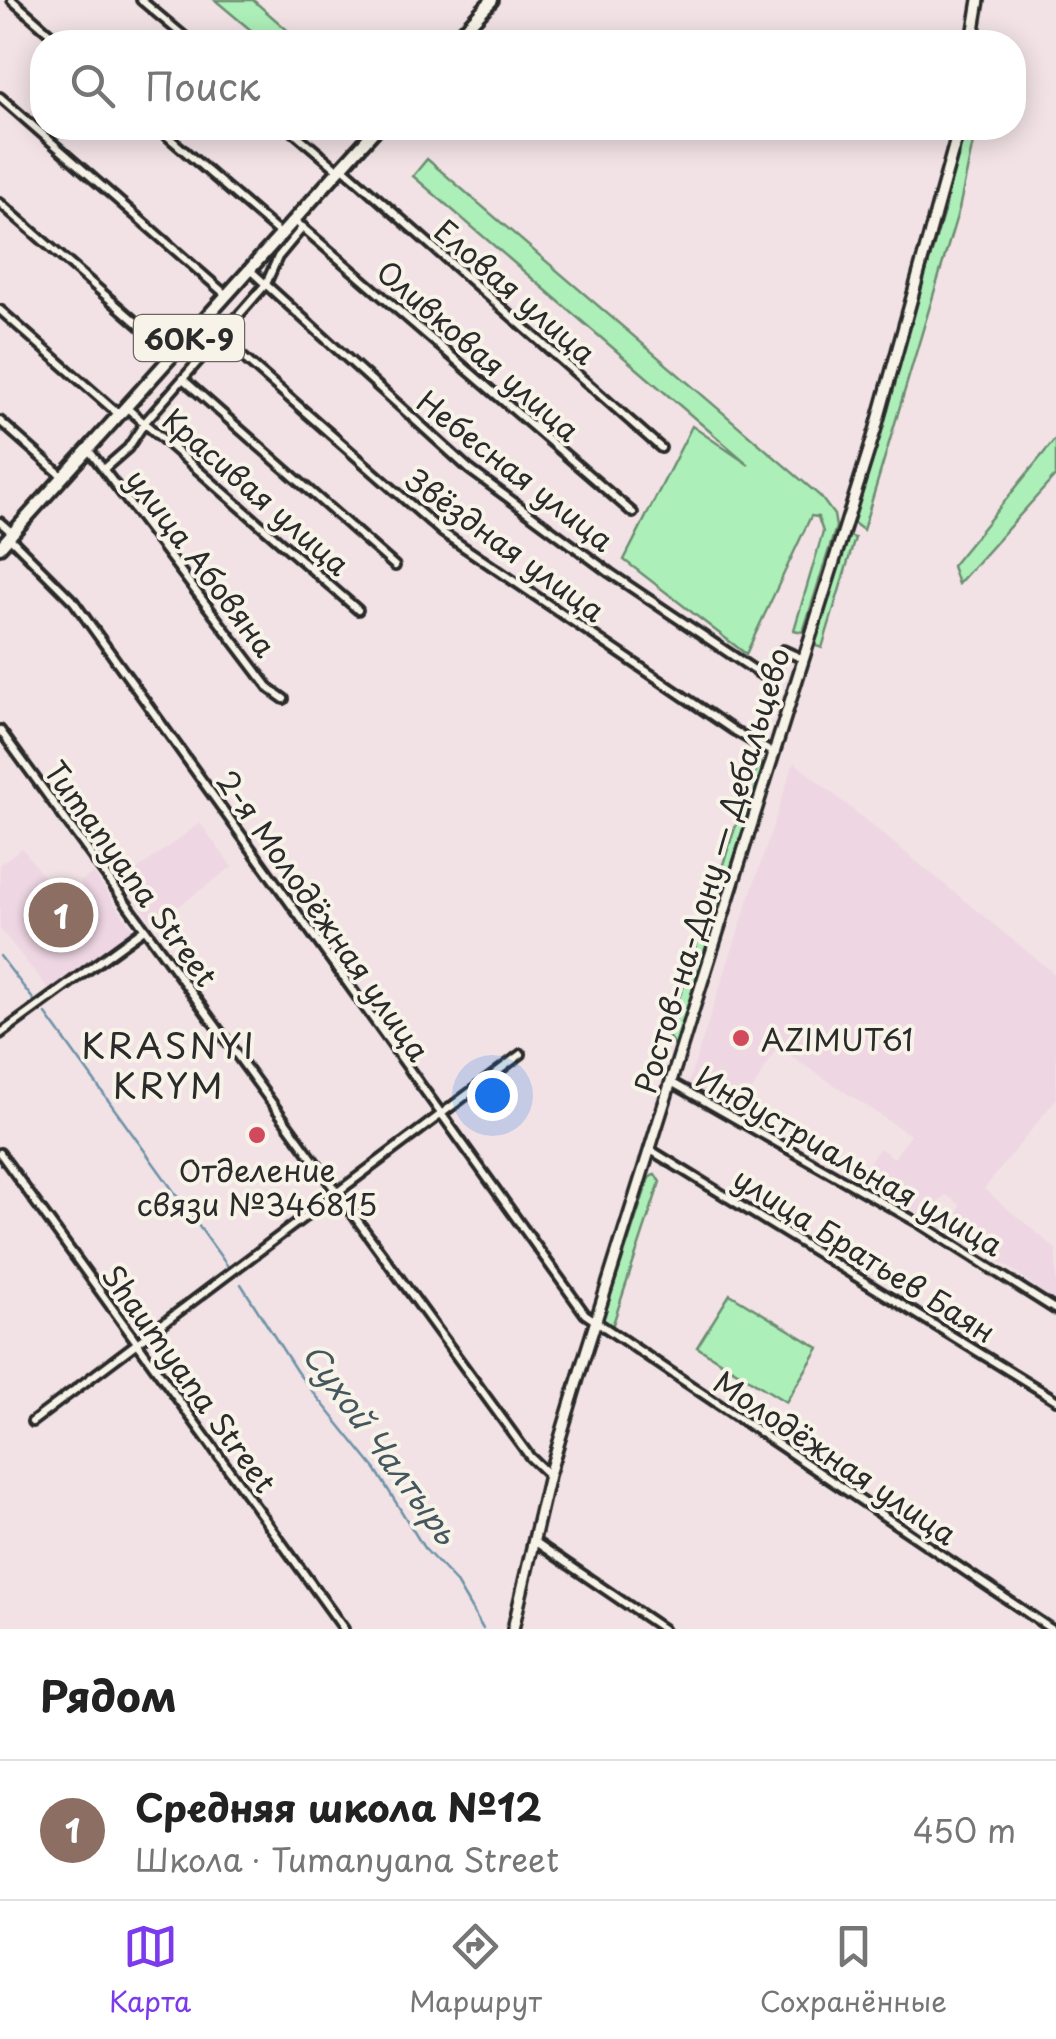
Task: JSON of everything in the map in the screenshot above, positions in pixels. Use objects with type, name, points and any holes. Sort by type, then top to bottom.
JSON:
[{"type":"main road","points":[[462,30],[490,0]]},
{"type":"main road","name":"60К-9","points":[[4,535],[88,449],[170,352],[364,140]]},
{"type":"main road","name":"60К-9","points":[[4,535],[250,270],[299,224],[339,168]]},
{"type":"street","points":[[12,0],[46,30]]},
{"type":"street","points":[[141,0],[177,30]]},
{"type":"street","points":[[974,30],[979,0]]},
{"type":"street","points":[[0,97],[30,123]]},
{"type":"street","points":[[49,140],[224,293]]},
{"type":"street","points":[[172,140],[278,232]]},
{"type":"street","name":"Еловая улица","points":[[305,140],[661,448]]},
{"type":"street","name":"Ростов-на-Дону — Дебальцево","points":[[513,1629],[550,1475],[876,431],[956,140]]},
{"type":"street","points":[[0,203],[170,352]]},
{"type":"street","points":[[104,470],[133,442],[144,422],[266,284],[299,224]]},
{"type":"street","name":"Оливковая улица","points":[[299,224],[633,513]]},
{"type":"street","name":"Небесная улица","points":[[250,270],[512,503],[772,682],[784,650],[803,659]]},
{"type":"street","name":"Красивая улица","points":[[0,310],[121,410],[144,422],[358,610]]},
{"type":"street","name":"Звёздная улица","points":[[203,322],[444,533],[773,753]]},
{"type":"street","points":[[184,380],[395,566]]},
{"type":"street","points":[[0,421],[60,474]]},
{"type":"street","name":"улица Абовяна","points":[[88,449],[270,689],[284,699]]},
{"type":"street","name":"2-я Молодёжная улица","points":[[4,535],[74,602],[440,1117],[595,1324]]},
{"type":"street","name":"Tumanyana Street","points":[[0,730],[530,1458],[550,1475]]},
{"type":"street","points":[[0,1034],[145,928]]},
{"type":"street","points":[[32,1422],[521,1054]]},
{"type":"street","name":"Индустриальная улица","points":[[671,1082],[922,1225],[1056,1310]]},
{"type":"street","name":"улица Братьев Баян","points":[[649,1149],[1056,1400]]},
{"type":"street","name":"Shaumyana Street","points":[[0,1153],[344,1629]]},
{"type":"street","name":"Молодёжная улица","points":[[595,1324],[1051,1629]]},
{"type":"street","points":[[534,1540],[663,1629]]},
{"type":"shaded area","points":[[794,762],[1056,975],[1056,1099],[984,1189],[1056,1249],[1056,1303],[1010,1268],[955,1236],[960,1204],[946,1195],[924,1216],[858,1177],[880,1148],[894,1158],[910,1135],[777,1047],[739,1113],[688,1084]]},
{"type":"shaded area","points":[[200,823],[232,867],[154,924],[122,881]]},
{"type":"shaded area","points":[[22,848],[48,883],[53,880],[68,900],[83,889],[80,882],[93,873],[134,931],[52,993],[0,929],[0,864]]},
{"type":"green space","points":[[215,0],[253,0],[287,30],[251,30]]},
{"type":"green space","points":[[960,140],[973,140],[959,209],[863,530],[851,521],[946,205]]},
{"type":"green space","points":[[427,159],[820,496],[834,515],[836,527],[803,632],[794,630],[823,532],[818,517],[811,516],[746,654],[624,560],[692,426],[749,465],[413,176]]},
{"type":"green space","points":[[1056,438],[1056,475],[958,584],[952,566]]},
{"type":"green space","points":[[846,535],[855,538],[822,648],[813,645]]},
{"type":"green space","points":[[761,763],[675,1046],[667,1035],[751,779]]},
{"type":"green space","points":[[655,1174],[660,1182],[611,1330],[603,1319],[649,1178]]},
{"type":"green space","points":[[730,1294],[819,1348],[786,1402],[697,1347]]},
{"type":"waterway","name":"Сухой Чалтырь","points":[[0,956],[36,1003]]},
{"type":"waterway","name":"Сухой Чалтырь","points":[[46,1014],[229,1268]]},
{"type":"waterway","name":"Сухой Чалтырь","points":[[241,1284],[297,1372],[376,1470],[424,1548],[455,1581],[483,1629]]},
{"type":"place","name":"Средняя школа №12","points":[[61,915]]},
{"type":"place","name":"AZIMUT61","points":[[741,1038]]},
{"type":"place","name":"Отделение связи №346815","points":[[257,1135]]},
{"type":"district","name":"KRASNYI KRYM","points":[[169,1064]]}]
